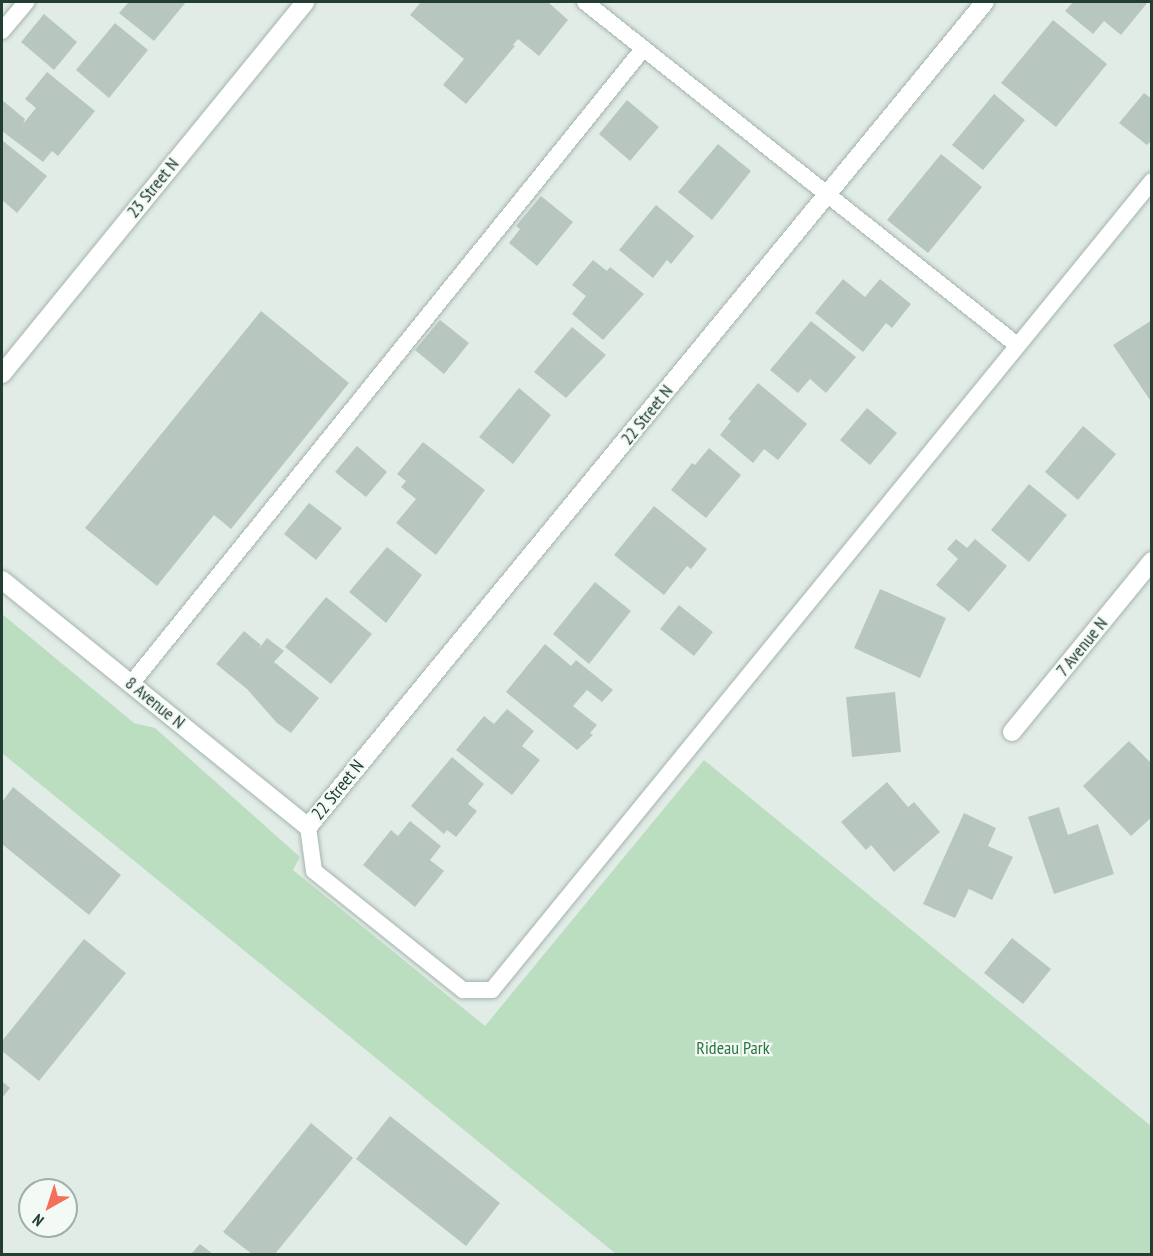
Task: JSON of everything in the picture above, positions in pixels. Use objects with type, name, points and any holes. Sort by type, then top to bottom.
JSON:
[{"type":"street","name":"23 Street N","points":[[2,374],[305,2]]},
{"type":"street","name":"22 Street N","points":[[308,827],[985,2]]},
{"type":"street","name":"7 Avenue N","points":[[1011,732],[1152,561]]},
{"type":"street","name":"8 Avenue N","points":[[2,580],[308,827]]},
{"type":"lane","points":[[2,31],[26,2]]},
{"type":"lane","points":[[585,2],[1017,345]]},
{"type":"lane","points":[[131,684],[643,49]]},
{"type":"lane","points":[[308,827],[314,871],[463,990],[492,990],[1152,181]]},
{"type":"green space","name":"Rideau Park","points":[[2,614],[134,723],[155,728],[300,857],[293,870],[485,1026],[704,760],[1151,1126],[1151,1254],[616,1254],[2,753]]},
{"type":"building","points":[[129,2],[186,2],[154,41],[119,13]]},
{"type":"building","points":[[421,2],[548,2],[568,20],[539,56],[518,39],[513,45],[515,46],[466,104],[443,85],[464,59],[410,15]]},
{"type":"building","points":[[1073,2],[1148,2],[1121,35],[1104,21],[1093,34],[1065,11]]},
{"type":"building","points":[[44,14],[77,42],[54,70],[21,42]]},
{"type":"building","points":[[1053,20],[1107,64],[1056,127],[1001,83]]},
{"type":"building","points":[[115,23],[148,50],[109,98],[76,70]]},
{"type":"building","points":[[47,72],[95,111],[58,156],[52,151],[43,162],[2,131],[2,100],[25,119],[23,124],[36,108],[25,99]]},
{"type":"building","points":[[1144,93],[1152,99],[1152,140],[1147,145],[1119,123]]},
{"type":"building","points":[[994,94],[1025,120],[983,170],[952,145]]},
{"type":"building","points":[[627,100],[659,127],[630,161],[599,134]]},
{"type":"building","points":[[3,141],[47,176],[17,213],[2,200]]},
{"type":"building","points":[[718,144],[751,171],[712,220],[678,192]]},
{"type":"building","points":[[941,154],[982,187],[928,253],[887,220]]},
{"type":"building","points":[[541,196],[573,222],[537,266],[509,243],[520,229],[516,226]]},
{"type":"building","points":[[656,205],[694,236],[671,264],[667,260],[653,278],[619,250]]},
{"type":"building","points":[[593,260],[607,271],[610,267],[644,294],[603,340],[572,314],[586,296],[572,285]]},
{"type":"building","points":[[843,279],[865,297],[880,279],[911,304],[892,328],[886,323],[863,352],[815,313]]},
{"type":"building","points":[[261,311],[349,383],[231,529],[214,515],[157,586],[85,528]]},
{"type":"building","points":[[440,320],[469,343],[444,374],[415,350]]},
{"type":"building","points":[[1152,320],[1152,403],[1113,345]]},
{"type":"building","points":[[811,321],[856,357],[826,393],[810,379],[798,393],[770,370]]},
{"type":"building","points":[[572,327],[606,355],[566,398],[534,372]]},
{"type":"building","points":[[758,383],[807,424],[778,460],[764,449],[753,463],[720,435],[731,421],[728,419]]},
{"type":"building","points":[[519,388],[551,415],[513,464],[479,437]]},
{"type":"building","points":[[867,408],[897,433],[870,465],[840,440]]},
{"type":"building","points":[[1083,426],[1116,454],[1078,500],[1045,472]]},
{"type":"building","points":[[423,442],[485,490],[436,555],[396,523],[416,499],[401,487],[406,481],[397,474]]},
{"type":"building","points":[[357,446],[387,472],[366,497],[335,472]]},
{"type":"building","points":[[709,448],[741,475],[706,518],[671,490],[692,463],[695,465]]},
{"type":"building","points":[[1029,484],[1067,515],[1029,562],[991,530]]},
{"type":"building","points":[[309,503],[342,528],[316,560],[284,534]]},
{"type":"building","points":[[654,506],[707,549],[691,569],[687,566],[664,595],[614,555]]},
{"type":"building","points":[[956,539],[967,548],[975,539],[1007,566],[969,612],[936,585],[958,559],[947,549]]},
{"type":"building","points":[[387,547],[422,575],[386,623],[349,592]]},
{"type":"building","points":[[595,582],[631,611],[589,664],[553,634]]},
{"type":"building","points":[[880,589],[946,618],[920,678],[854,648]]},
{"type":"building","points":[[326,597],[372,634],[331,684],[285,647]]},
{"type":"building","points":[[679,605],[713,632],[694,656],[660,629]]},
{"type":"building","points":[[244,631],[261,645],[258,650],[267,638],[284,651],[274,662],[319,698],[291,733],[277,723],[247,689],[216,664]]},
{"type":"building","points":[[545,644],[571,666],[576,660],[613,690],[602,702],[587,690],[573,706],[597,725],[590,733],[593,735],[577,750],[506,692]]},
{"type":"building","points":[[895,692],[901,752],[852,757],[846,697]]},
{"type":"building","points":[[507,709],[534,731],[522,746],[540,760],[512,795],[456,750],[484,716],[494,724]]},
{"type":"building","points":[[1129,741],[1152,764],[1152,817],[1131,836],[1083,786]]},
{"type":"building","points":[[452,757],[484,784],[468,804],[477,811],[456,837],[447,830],[444,834],[411,806]]},
{"type":"building","points":[[887,782],[908,807],[914,802],[940,832],[894,872],[871,845],[866,850],[841,822]]},
{"type":"building","points":[[13,787],[121,875],[89,915],[2,844],[2,802]]},
{"type":"building","points":[[1059,807],[1068,835],[1098,824],[1114,874],[1054,894],[1028,817]]},
{"type":"building","points":[[964,813],[996,828],[988,846],[1013,857],[992,900],[969,889],[955,918],[923,904]]},
{"type":"building","points":[[410,821],[441,846],[430,860],[444,871],[415,907],[363,865],[391,830],[398,836]]},
{"type":"building","points":[[1012,938],[1051,969],[1023,1004],[984,973]]},
{"type":"building","points":[[84,939],[126,973],[39,1081],[2,1051],[2,1041]]},
{"type":"building","points":[[2,1081],[10,1088],[2,1098]]},
{"type":"building","points":[[390,1116],[500,1203],[466,1246],[356,1159]]},
{"type":"building","points":[[311,1123],[353,1158],[275,1254],[252,1254],[223,1232]]},
{"type":"building","points":[[200,1244],[213,1254],[191,1254]]}]
